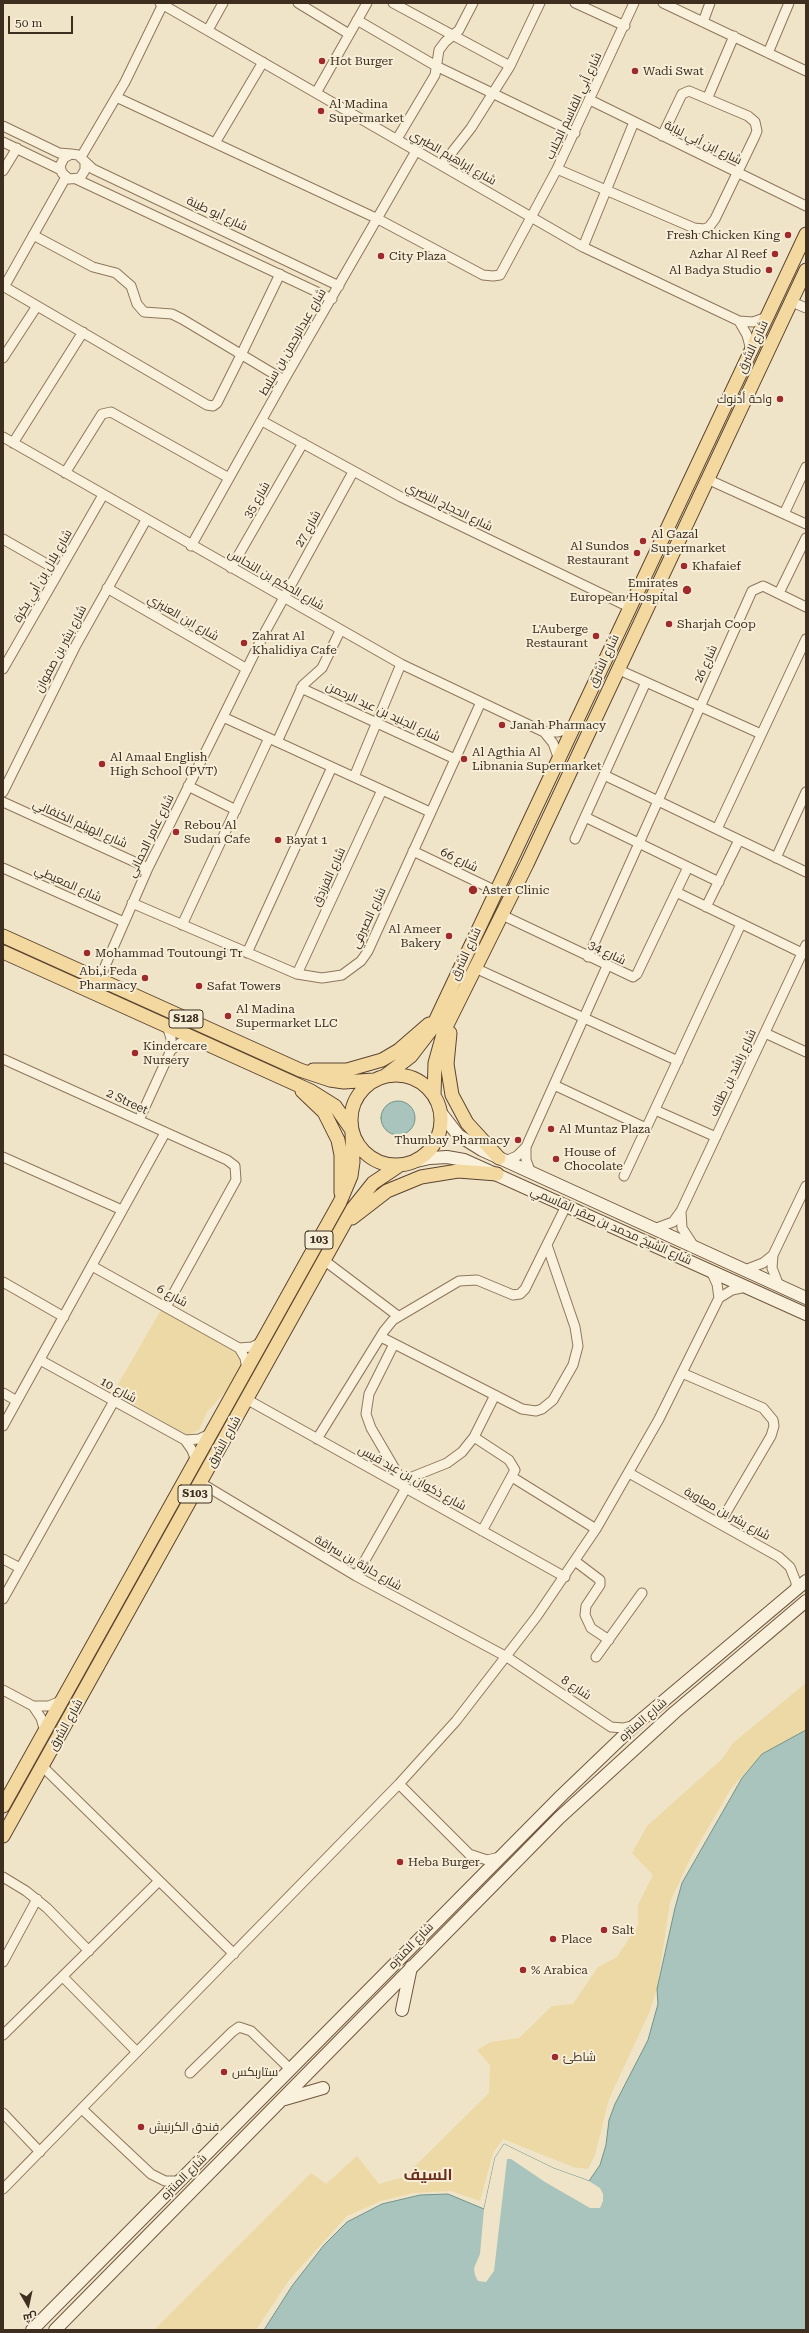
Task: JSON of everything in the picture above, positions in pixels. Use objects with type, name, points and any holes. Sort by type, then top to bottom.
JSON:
[{"type":"main road","name":"شارع الشرق","points":[[379,1078],[399,1067],[415,1052],[431,1030],[558,756],[806,234]]},
{"type":"main road","name":"شارع الشرق","points":[[434,1096],[435,1063],[442,1036],[502,915],[806,270]]},
{"type":"main road","name":"S128","points":[[3,936],[300,1070],[337,1081],[379,1078]]},
{"type":"main road","name":"S128","points":[[3,952],[292,1082],[329,1101],[344,1116],[352,1131]]},
{"type":"main road","points":[[300,1070],[347,1070],[382,1060],[399,1050],[438,1016]]},
{"type":"main road","points":[[452,1016],[447,1064],[452,1095],[466,1123],[502,1159]]},
{"type":"main road","points":[[396,1075],[418,1080],[434,1096],[441,1113],[441,1125],[435,1142],[423,1156],[406,1163],[382,1162],[366,1154],[358,1144],[352,1131],[350,1117],[355,1101],[365,1087],[379,1078],[396,1075]]},
{"type":"main road","points":[[292,1082],[324,1112],[338,1140],[342,1163],[340,1202]]},
{"type":"main road","name":"شارع الشيخ محمد بن صقر القاسمي","points":[[441,1113],[458,1135],[470,1144],[806,1298]]},
{"type":"main road","name":"شارع الشرق","points":[[3,1806],[340,1202],[351,1176],[353,1162],[352,1131]]},
{"type":"main road","name":"شارع الشيخ محمد بن صقر القاسمي","points":[[406,1163],[430,1158],[447,1157],[464,1160],[806,1314]]},
{"type":"main road","name":"شارع الشرق","points":[[3,1836],[354,1208],[370,1187],[386,1173],[406,1163]]},
{"type":"main road","points":[[346,1222],[387,1191],[421,1177],[458,1171],[497,1174]]},
{"type":"main road","points":[[212,1432],[220,1431],[223,1436],[217,1454]]},
{"type":"main road","name":"شارع المنتزه","points":[[36,2328],[500,1857],[635,1725],[806,1581]]},
{"type":"main road","name":"شارع المنتزه","points":[[55,2330],[560,1818],[645,1739],[806,1602]]},
{"type":"main road","points":[[645,1739],[668,1709],[729,1658],[729,1652],[724,1650]]},
{"type":"main road","points":[[15,1785],[9,1805],[15,1809],[20,1807]]},
{"type":"main road","points":[[402,2010],[411,1968]]},
{"type":"main road","points":[[281,2102],[294,2096],[323,2088]]},
{"type":"street","points":[[208,30],[223,3]]},
{"type":"street","points":[[298,3],[350,34]]},
{"type":"street","points":[[316,93],[367,3]]},
{"type":"street","points":[[393,3],[510,66]]},
{"type":"street","points":[[397,139],[432,79],[439,50],[445,42],[459,30],[473,3]]},
{"type":"street","points":[[442,165],[471,128],[510,66],[540,3]]},
{"type":"street","points":[[575,3],[625,26]]},
{"type":"street","name":"شارع أبي القاسم الجلاب","points":[[378,220],[483,275],[500,275],[558,169],[625,26],[634,3]]},
{"type":"street","points":[[663,3],[806,71]]},
{"type":"street","points":[[703,22],[710,3]]},
{"type":"street","points":[[768,53],[789,3]]},
{"type":"street","points":[[76,179],[84,173],[83,160],[162,4]]},
{"type":"street","name":"شارع إبراهيم الطبري","points":[[162,4],[583,247],[739,322]]},
{"type":"street","points":[[357,20],[436,66],[575,133]]},
{"type":"street","points":[[708,97],[734,36]]},
{"type":"street","points":[[215,143],[263,62]]},
{"type":"street","points":[[558,169],[694,228],[704,229],[713,223],[738,172],[757,131],[755,122],[748,116],[693,91],[682,94],[662,136]]},
{"type":"street","points":[[116,97],[378,220]]},
{"type":"street","name":"شارع ابن أبي لبابة","points":[[590,100],[806,206]]},
{"type":"street","points":[[583,247],[634,122]]},
{"type":"street","points":[[3,126],[59,153],[71,154],[83,160]]},
{"type":"street","points":[[3,142],[63,173],[332,299]]},
{"type":"street","points":[[3,171],[17,148]]},
{"type":"street","name":"شارع عبدالرحمن بن سليط","points":[[191,546],[284,380],[378,220],[416,150]]},
{"type":"street","points":[[71,154],[64,158],[63,173],[33,235],[3,286],[207,405],[213,406],[217,403],[242,355],[280,274]]},
{"type":"street","name":"شارع أبو طينة","points":[[83,160],[93,169],[339,286]]},
{"type":"street","points":[[33,235],[93,267],[116,273],[131,286],[137,304],[144,312],[172,314],[284,380]]},
{"type":"street","points":[[792,302],[806,308]]},
{"type":"street","points":[[3,358],[37,306]]},
{"type":"street","points":[[739,322],[754,322],[767,317]]},
{"type":"street","points":[[739,322],[747,335],[751,350]]},
{"type":"street","points":[[13,443],[83,332]]},
{"type":"street","points":[[66,473],[102,414],[111,412],[229,478]]},
{"type":"street","name":"شارع الحجاج النضري","points":[[262,421],[353,472],[545,568],[629,607]]},
{"type":"street","name":"شارع الحكم بن النحاس","points":[[3,437],[191,546],[400,664],[544,732]]},
{"type":"street","name":"شارع 35","points":[[231,568],[303,443]]},
{"type":"street","points":[[784,514],[806,467]]},
{"type":"street","name":"شارع 27","points":[[283,598],[353,472]]},
{"type":"street","points":[[707,479],[806,524]]},
{"type":"street","name":"شارع بلال بن أبي بكرة","points":[[3,669],[103,495]]},
{"type":"street","name":"شارع بشر بن صفوان","points":[[3,792],[50,696],[107,588],[146,520]]},
{"type":"street","points":[[779,593],[806,538]]},
{"type":"street","points":[[3,539],[59,571]]},
{"type":"street","name":"شارع 26","points":[[588,957],[752,591],[763,586],[806,607]]},
{"type":"street","name":"شارع ابن العنيزي","points":[[107,588],[247,669]]},
{"type":"street","name":"شارع عامر الحماني","points":[[99,980],[148,868],[283,598]]},
{"type":"street","points":[[182,925],[236,810],[273,740],[301,688],[308,679],[322,668],[340,631]]},
{"type":"street","points":[[717,829],[806,639]]},
{"type":"street","points":[[354,777],[400,664]]},
{"type":"street","points":[[617,669],[761,734]]},
{"type":"street","points":[[575,840],[646,682]]},
{"type":"street","name":"شارع الجنيد بن عبد الرحمن","points":[[301,688],[455,759]]},
{"type":"street","name":"شارع الصيرفي","points":[[132,903],[297,974],[314,978],[331,978],[342,974],[361,961],[368,952],[481,702]]},
{"type":"street","points":[[223,717],[430,812]]},
{"type":"street","points":[[544,732],[558,732],[572,728]]},
{"type":"street","points":[[544,732],[553,743],[558,756]]},
{"type":"street","points":[[247,953],[332,767]]},
{"type":"street","points":[[604,775],[806,872]]},
{"type":"street","points":[[188,786],[236,810]]},
{"type":"street","name":"شارع الفرزدق","points":[[297,974],[382,790]]},
{"type":"street","points":[[776,858],[806,792]]},
{"type":"street","name":"شارع الهيثم الكنفاني","points":[[3,802],[148,868]]},
{"type":"street","points":[[585,817],[719,882]]},
{"type":"street","points":[[706,907],[739,840]]},
{"type":"street","name":"شارع 66","points":[[413,851],[496,890]]},
{"type":"street","name":"شارع 34","points":[[502,915],[630,977],[635,976],[688,867]]},
{"type":"street","name":"شارع المعيطي","points":[[3,868],[124,922]]},
{"type":"street","points":[[676,892],[741,924],[804,949]]},
{"type":"street","points":[[624,1176],[741,924]]},
{"type":"street","name":"شارع راشد بن طناف","points":[[654,1229],[673,1222],[681,1211],[804,949]]},
{"type":"street","points":[[502,1159],[517,1156],[526,1146],[607,966]]},
{"type":"street","points":[[475,968],[678,1061]]},
{"type":"street","points":[[139,1120],[171,1050],[171,1038],[167,1026]]},
{"type":"street","points":[[765,1033],[806,1052]]},
{"type":"street","points":[[171,1050],[182,1042],[194,1038]]},
{"type":"street","name":"2 Street","points":[[3,1058],[227,1160],[237,1170],[234,1184],[166,1307]]},
{"type":"street","points":[[554,1085],[646,1128]]},
{"type":"street","points":[[655,1110],[716,1137]]},
{"type":"street","points":[[3,1426],[166,1133]]},
{"type":"street","points":[[526,1146],[526,1160],[531,1173]]},
{"type":"street","points":[[3,1157],[122,1210]]},
{"type":"street","points":[[779,1286],[772,1268],[773,1255],[806,1186]]},
{"type":"street","points":[[317,1439],[381,1337],[398,1316],[459,1281],[477,1280],[512,1295],[520,1294],[525,1289],[566,1206]]},
{"type":"street","points":[[681,1211],[682,1228],[687,1239],[696,1248]]},
{"type":"street","points":[[381,1337],[522,1409],[529,1411],[542,1409],[553,1400],[577,1356],[578,1336],[547,1245]]},
{"type":"street","points":[[745,1270],[763,1263],[773,1255]]},
{"type":"street","points":[[325,1261],[398,1316]]},
{"type":"street","name":"شارع 6","points":[[92,1266],[240,1348]]},
{"type":"street","points":[[711,1271],[717,1284],[719,1298]]},
{"type":"street","points":[[3,1282],[64,1317]]},
{"type":"street","points":[[3,2189],[399,1784],[456,1721],[507,1657],[596,1529],[629,1473],[682,1373],[719,1298],[732,1290],[746,1287]]},
{"type":"street","points":[[247,1370],[245,1358],[240,1348],[252,1347],[263,1341]]},
{"type":"street","points":[[394,1344],[370,1394],[366,1414],[371,1428],[402,1484]]},
{"type":"street","name":"شارع 10","points":[[40,1360],[185,1440]]},
{"type":"street","points":[[682,1373],[763,1408],[774,1420],[771,1436],[720,1524]]},
{"type":"street","points":[[3,1393],[17,1401]]},
{"type":"street","points":[[356,1576],[402,1484],[455,1458],[474,1437],[495,1395]]},
{"type":"street","name":"شارع ذكوان بن عبد قيس","points":[[248,1400],[402,1484],[564,1577]]},
{"type":"street","points":[[3,1599],[114,1401]]},
{"type":"street","points":[[185,1440],[199,1439],[212,1432]]},
{"type":"street","points":[[474,1437],[512,1462],[515,1470],[482,1531]]},
{"type":"street","points":[[185,1440],[192,1450],[196,1461]]},
{"type":"street","name":"شارع بشر بن معاوية","points":[[629,1473],[786,1562],[794,1574],[796,1589]]},
{"type":"street","points":[[512,1477],[596,1529]]},
{"type":"street","name":"شارع حارثة بن سراقة","points":[[201,1483],[356,1576],[507,1657]]},
{"type":"street","points":[[3,1559],[20,1568]]},
{"type":"street","points":[[575,1561],[600,1580],[600,1584],[586,1606],[585,1615],[591,1628],[609,1640]]},
{"type":"street","points":[[596,1657],[642,1593]]},
{"type":"street","name":"شارع 8","points":[[507,1657],[611,1727],[623,1728],[635,1725]]},
{"type":"street","points":[[3,1690],[33,1706],[49,1706],[63,1700]]},
{"type":"street","points":[[33,1706],[41,1718],[45,1732]]},
{"type":"street","points":[[42,1766],[234,1954]]},
{"type":"street","points":[[399,1784],[469,1854],[487,1860],[500,1857]]},
{"type":"street","points":[[3,1877],[37,1899],[89,1951]]},
{"type":"street","points":[[3,2035],[160,1881]]},
{"type":"street","points":[[3,1962],[6,1948],[37,1899]]},
{"type":"street","points":[[62,1977],[137,2052]]},
{"type":"street","points":[[190,2073],[239,2027],[251,2031],[290,2069]]},
{"type":"street","points":[[82,2109],[151,2174],[165,2181],[180,2181]]},
{"type":"street","points":[[3,2113],[40,2152]]},
{"type":"sand","points":[[161,1310],[240,1355],[242,1365],[229,1388],[207,1412],[199,1430],[187,1435],[113,1393]]},
{"type":"sand","name":"شاطئ","points":[[806,1683],[806,1730],[762,1754],[732,1787],[690,1859],[670,1902],[657,1989],[649,2013],[609,2099],[595,2155],[588,2169],[573,2167],[503,2139],[493,2153],[480,2201],[451,2191],[413,2193],[381,2201],[347,2216],[289,2280],[256,2330],[154,2330],[311,2173],[326,2184],[357,2156],[379,2184],[404,2177],[489,2093],[490,2065],[477,2050],[491,2042],[519,2038],[552,2006],[573,2004],[598,1967],[617,1957],[638,1925],[638,1905],[653,1875],[632,1853],[647,1826],[722,1759],[733,1743]]},
{"type":"water","points":[[398,1101],[410,1106],[415,1118],[410,1130],[398,1135],[386,1130],[381,1118],[386,1106]]},
{"type":"water","points":[[806,1730],[806,2330],[264,2330],[292,2286],[324,2245],[347,2222],[382,2204],[420,2195],[448,2194],[484,2209],[495,2158],[504,2144],[553,2168],[589,2181],[600,2165],[606,2145],[609,2120],[615,2104],[648,2040],[658,2004],[657,1989],[682,1883],[742,1778],[762,1754]]},
{"type":"pier","points":[[504,2144],[553,2168],[589,2181],[600,2188],[603,2194],[603,2201],[600,2208],[590,2208],[545,2182],[511,2159],[507,2159],[494,2271],[486,2282],[478,2281],[474,2268],[480,2254],[484,2209],[495,2158]]},
{"type":"place","name":"Hot Burger","points":[[322,61]]},
{"type":"place","name":"Wadi Swat","points":[[635,71]]},
{"type":"place","name":"Al Madina Supermarket","points":[[321,111]]},
{"type":"place","name":"Fresh Chicken King","points":[[788,235]]},
{"type":"place","name":"Azhar Al Reef","points":[[775,254]]},
{"type":"place","name":"City Plaza","points":[[381,256]]},
{"type":"place","name":"Al Badya Studio","points":[[769,270]]},
{"type":"place","name":"واحة أدنوك","points":[[780,399]]},
{"type":"place","name":"Al Gazal Supermarket","points":[[643,541]]},
{"type":"place","name":"Al Sundos Restaurant","points":[[637,553]]},
{"type":"place","name":"Khafaief","points":[[684,566]]},
{"type":"place","name":"Emirates European Hospital","points":[[687,590]]},
{"type":"place","name":"Sharjah Coop","points":[[669,624]]},
{"type":"place","name":"L'Auberge Restaurant","points":[[596,636]]},
{"type":"place","name":"Zahrat Al Khalidiya Cafe","points":[[244,643]]},
{"type":"place","name":"Janah Pharmacy","points":[[502,725]]},
{"type":"place","name":"Al Agthia Al Libnania Supermarket","points":[[464,759]]},
{"type":"place","name":"Al Amaal English High School (PVT)","points":[[102,764]]},
{"type":"place","name":"Rebou Al Sudan Cafe","points":[[176,832]]},
{"type":"place","name":"Bayat 1","points":[[278,840]]},
{"type":"place","name":"Aster Clinic","points":[[473,890]]},
{"type":"place","name":"Al Ameer Bakery","points":[[449,936]]},
{"type":"place","name":"Mohammad Toutoungi Tr","points":[[87,953]]},
{"type":"place","name":"Abi,i Feda Pharmacy","points":[[145,978]]},
{"type":"place","name":"Safat Towers","points":[[199,986]]},
{"type":"place","name":"Al Madina Supermarket LLC","points":[[228,1016]]},
{"type":"place","name":"Kindercare Nursery","points":[[135,1053]]},
{"type":"place","name":"Al Muntaz Plaza","points":[[551,1129]]},
{"type":"place","name":"Thumbay Pharmacy","points":[[518,1140]]},
{"type":"place","name":"House of Chocolate","points":[[556,1159]]},
{"type":"place","name":"Heba Burger","points":[[400,1862]]},
{"type":"place","name":"Salt","points":[[604,1930]]},
{"type":"place","name":"Place","points":[[553,1939]]},
{"type":"place","name":"% Arabica","points":[[523,1970]]},
{"type":"place","name":"شاطئ","points":[[555,2057]]},
{"type":"place","name":"ستاربكس","points":[[224,2072]]},
{"type":"place","name":"فندق الكرنيش","points":[[141,2127]]},
{"type":"district","name":"السيف","points":[[428,2175]]}]
